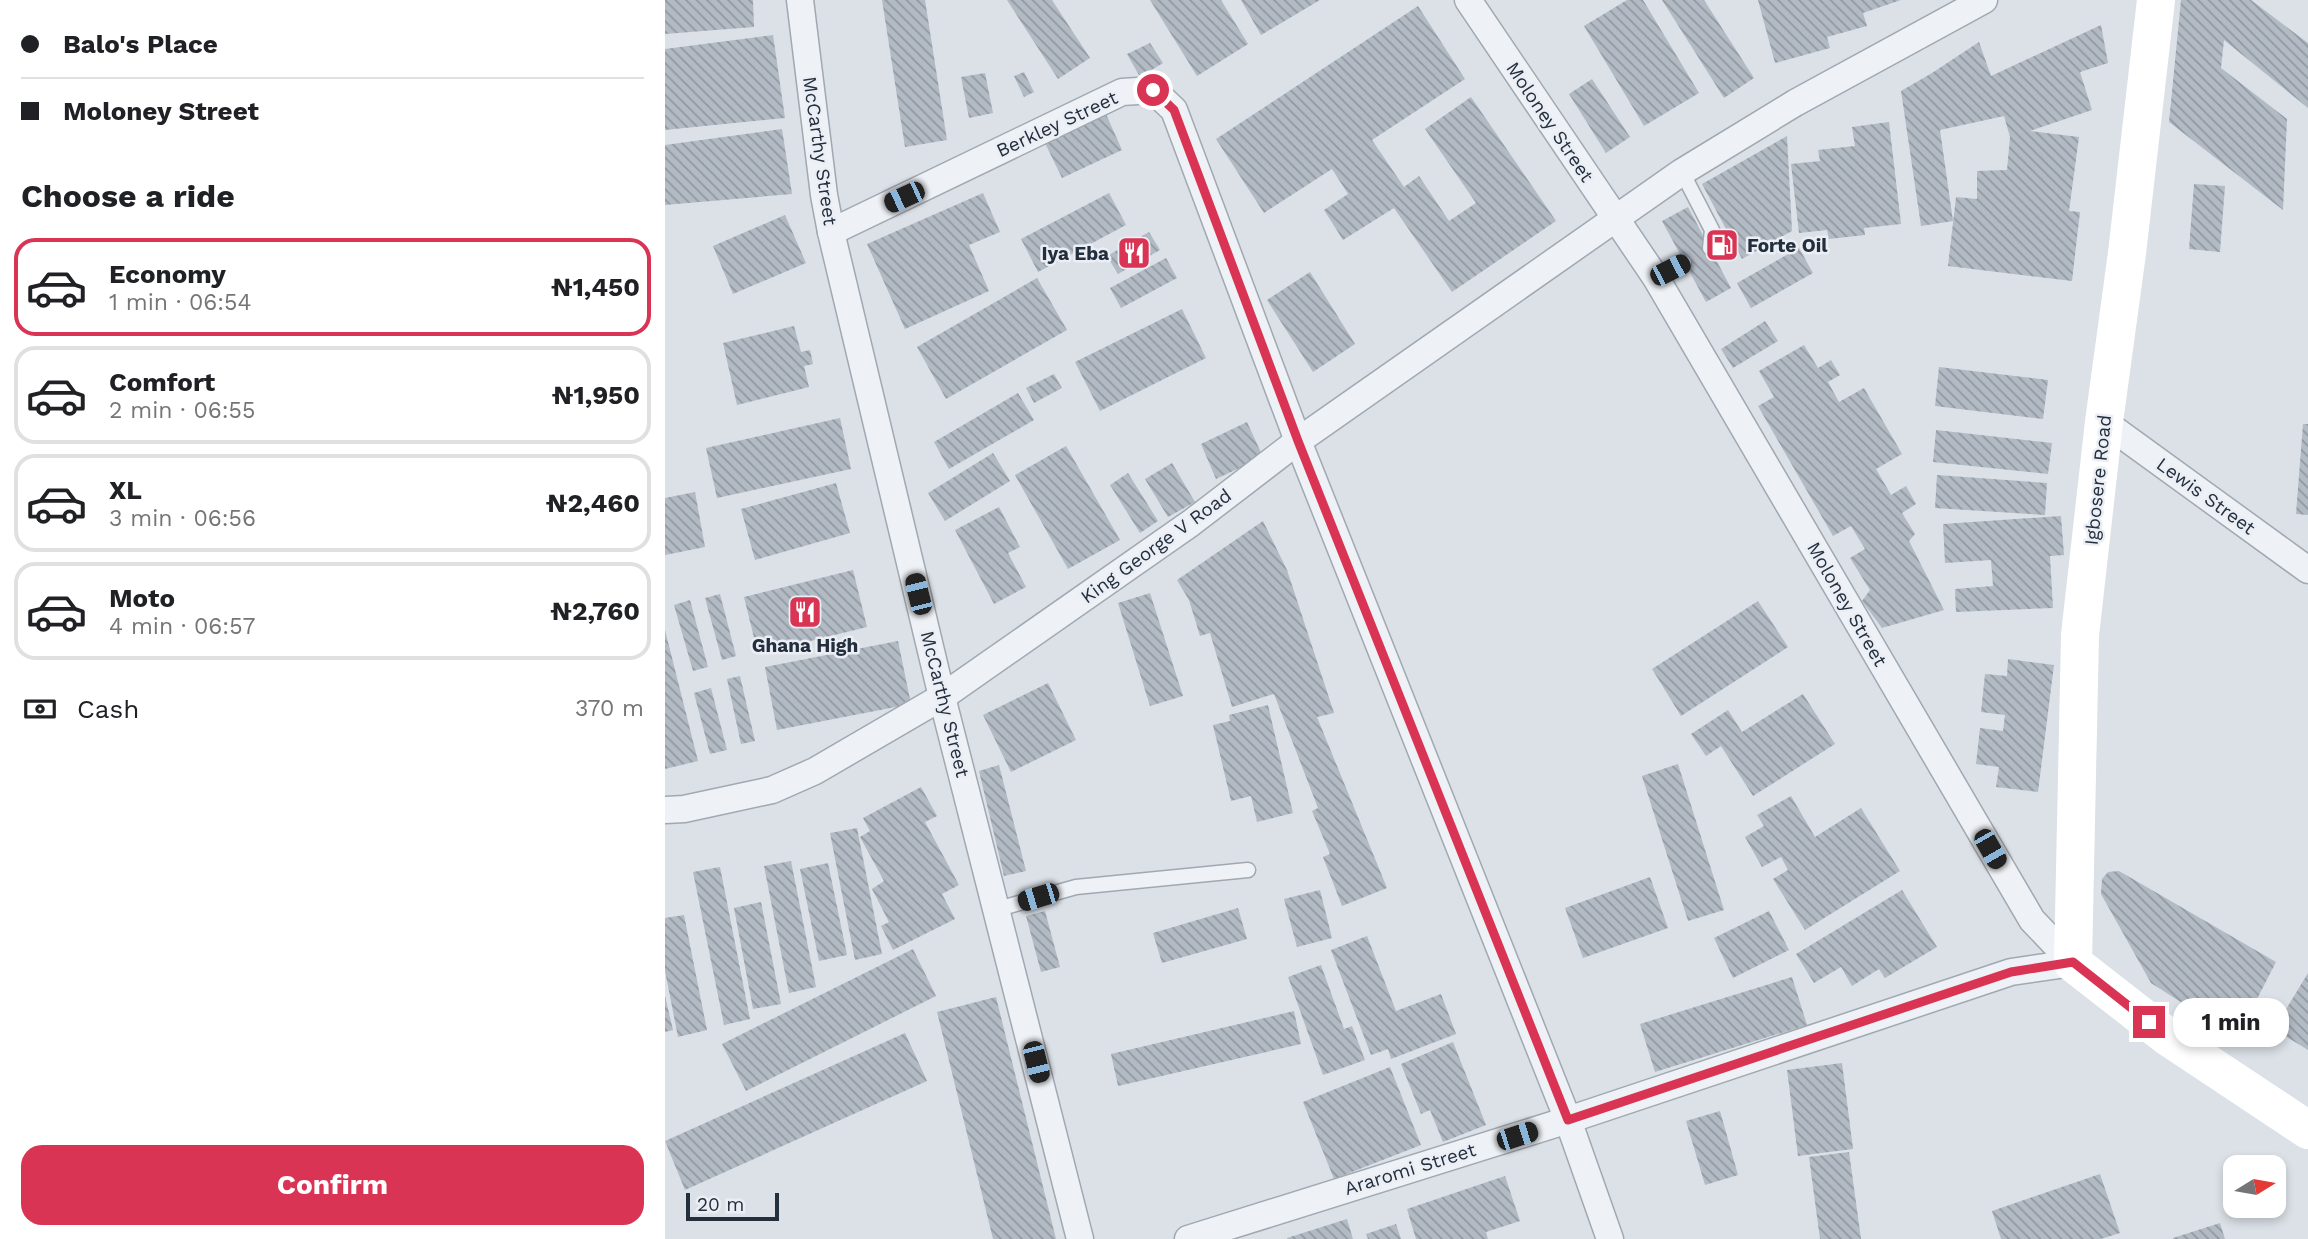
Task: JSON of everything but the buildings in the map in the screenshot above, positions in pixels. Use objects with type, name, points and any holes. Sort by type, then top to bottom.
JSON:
[{"type":"main road","name":"Igbosere Road","points":[[2073,962],[2080,635],[2155,0]]},
{"type":"main road","name":"Moloney Street","points":[[2073,962],[2168,1037],[2308,1130]]},
{"type":"street","name":"McCarthy Street","points":[[800,0],[822,182],[831,232],[942,697],[1080,1239]]},
{"type":"street","name":"Moloney Street","points":[[1468,0],[1656,278],[2032,920],[2073,962]]},
{"type":"street","name":"King George V Road","points":[[665,810],[684,809],[772,790],[815,771],[942,697],[1191,523],[1298,441],[1682,172],[1795,103],[1985,0]]},
{"type":"street","name":"Berkley Street","points":[[831,232],[1122,92],[1153,90],[1174,110],[1298,441],[1568,1120],[1610,1239]]},
{"type":"street","name":"Lewis Street","points":[[2104,422],[2308,570]]},
{"type":"street","name":"Araromi Street","points":[[1188,1239],[1568,1120],[2011,972],[2073,962]]},
{"type":"lane","points":[[1682,172],[1712,230],[1710,248]]},
{"type":"lane","points":[[1656,278],[1684,263]]},
{"type":"lane","points":[[998,909],[1076,887],[1248,870]]},
{"type":"place","name":"Forte Oil","points":[[1722,245]]},
{"type":"place","name":"Iya Eba","points":[[1134,253]]},
{"type":"place","name":"Ghana High","points":[[805,612]]},
{"type":"route","points":[[1153,90],[1174,110],[1298,441],[1568,1120],[2011,972],[2073,962],[2149,1022]]}]
